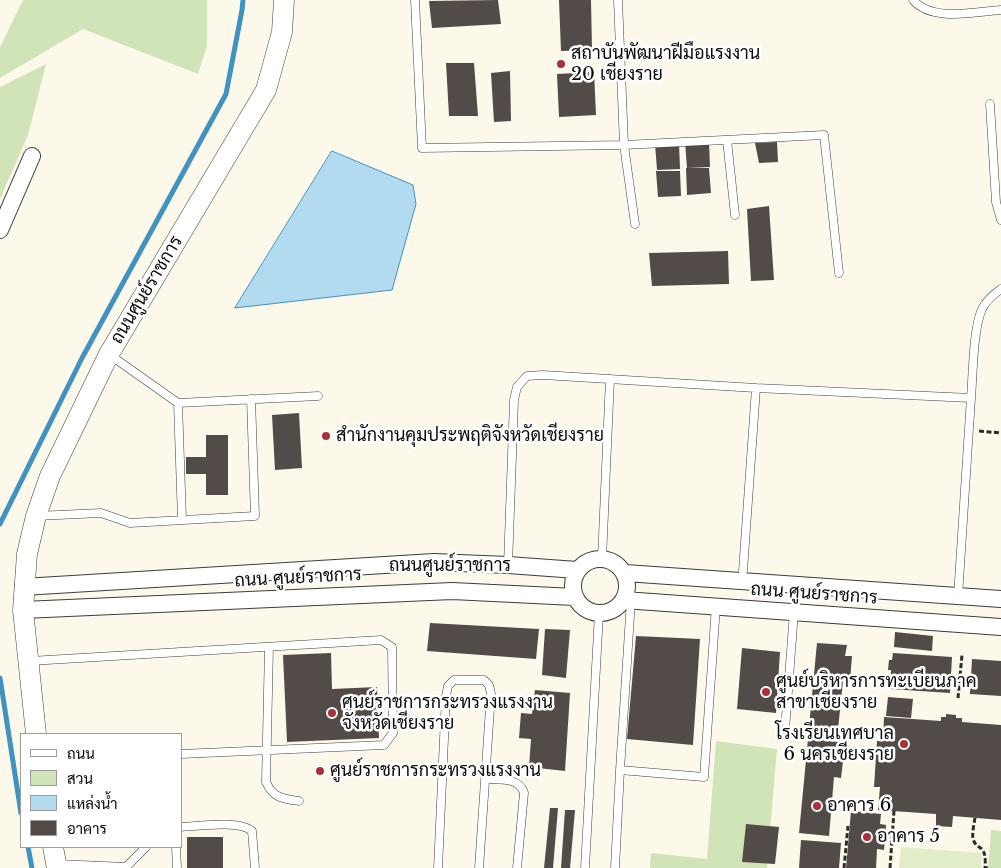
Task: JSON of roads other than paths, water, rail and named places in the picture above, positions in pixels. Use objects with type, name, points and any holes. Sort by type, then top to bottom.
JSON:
[{"type":"street","name":"ถนนศูนย์ราชการ","points":[[36,733],[27,661],[23,587],[27,554],[36,516],[50,476],[109,354],[266,90],[282,32],[284,0]]},
{"type":"street","points":[[0,230],[32,156]]},
{"type":"street","points":[[602,558],[611,560],[619,565],[625,573],[627,600],[613,610],[599,613],[585,608],[575,597],[573,588],[573,579],[577,570],[584,563],[592,559],[602,558]]},
{"type":"street","name":"ถนนศูนย์ราชการ","points":[[23,587],[434,562],[577,570]]},
{"type":"street","name":"ถนน ศูนย์ราชการ","points":[[625,573],[1001,599]]},
{"type":"street","name":"ถนน ศูนย์ราชการ","points":[[23,610],[452,591],[575,597]]},
{"type":"street","name":"ถนน ศูนย์ราชการ","points":[[627,600],[1001,627]]},
{"type":"lane","points":[[415,0],[422,148],[624,146],[824,135],[839,273]]},
{"type":"lane","points":[[618,0],[624,146],[635,224]]},
{"type":"lane","points":[[913,0],[919,7],[940,14],[1001,10]]},
{"type":"lane","points":[[990,104],[996,202],[1001,220]]},
{"type":"lane","points":[[727,140],[736,215]]},
{"type":"lane","points":[[958,596],[978,322],[983,307],[1001,289]]},
{"type":"lane","points":[[109,354],[178,403],[318,396]]},
{"type":"lane","points":[[508,565],[514,400],[517,387],[527,376],[543,375],[756,388],[971,398]]},
{"type":"lane","points":[[602,558],[610,379]]},
{"type":"lane","points":[[743,571],[756,388]]},
{"type":"lane","points":[[36,516],[101,513],[130,524],[255,516],[252,400]]},
{"type":"lane","points":[[178,403],[182,520]]},
{"type":"lane","points":[[615,868],[627,600]]},
{"type":"lane","points":[[620,770],[704,777],[716,606]]},
{"type":"lane","points":[[785,730],[794,612]]},
{"type":"lane","points":[[584,868],[599,613]]},
{"type":"lane","points":[[27,661],[381,640],[392,647],[394,733],[384,745],[182,754]]},
{"type":"lane","points":[[269,647],[266,782],[274,795],[282,799],[299,801]]},
{"type":"lane","points":[[438,868],[448,686],[454,680],[484,680],[489,685],[491,694],[479,868]]},
{"type":"lane","points":[[486,779],[511,780],[520,784],[524,793],[517,868]]},
{"type":"lane","points":[[182,827],[241,825],[248,827],[252,831],[255,868]]},
{"type":"lane","points":[[55,860],[126,867],[145,848]]},
{"type":"lane","points":[[176,848],[177,868]]},
{"type":"water","points":[[332,151],[413,185],[416,204],[392,290],[235,308]]},
{"type":"waterway","points":[[0,524],[82,358],[226,94],[243,0]]},
{"type":"waterway","points":[[0,678],[20,807]]},
{"type":"waterway","points":[[28,848],[32,868]]},
{"type":"place","name":"สถาบันพัฒนาฝีมือแรงงาน 20 เชียงราย","points":[[561,64]]},
{"type":"place","name":"สำนักงานคุมประพฤติจังหวัดเชียงราย","points":[[326,436]]},
{"type":"place","name":"ศูนย์บริหารการทะเบียนภาค สาขาเชียงราย","points":[[766,692]]},
{"type":"place","name":"ศูนย์ราชการกระทรวงแรงงาน จังหวัดเชียงราย","points":[[332,713]]},
{"type":"place","name":"โรงเรียนเทศบาล 6 นครเชียงราย","points":[[904,744]]},
{"type":"place","name":"ศูนย์ราชการกระทรวงแรงงาน","points":[[320,771]]},
{"type":"place","name":"อาคาร 6","points":[[817,806]]},
{"type":"place","name":"อาคาร 5","points":[[867,837]]}]
